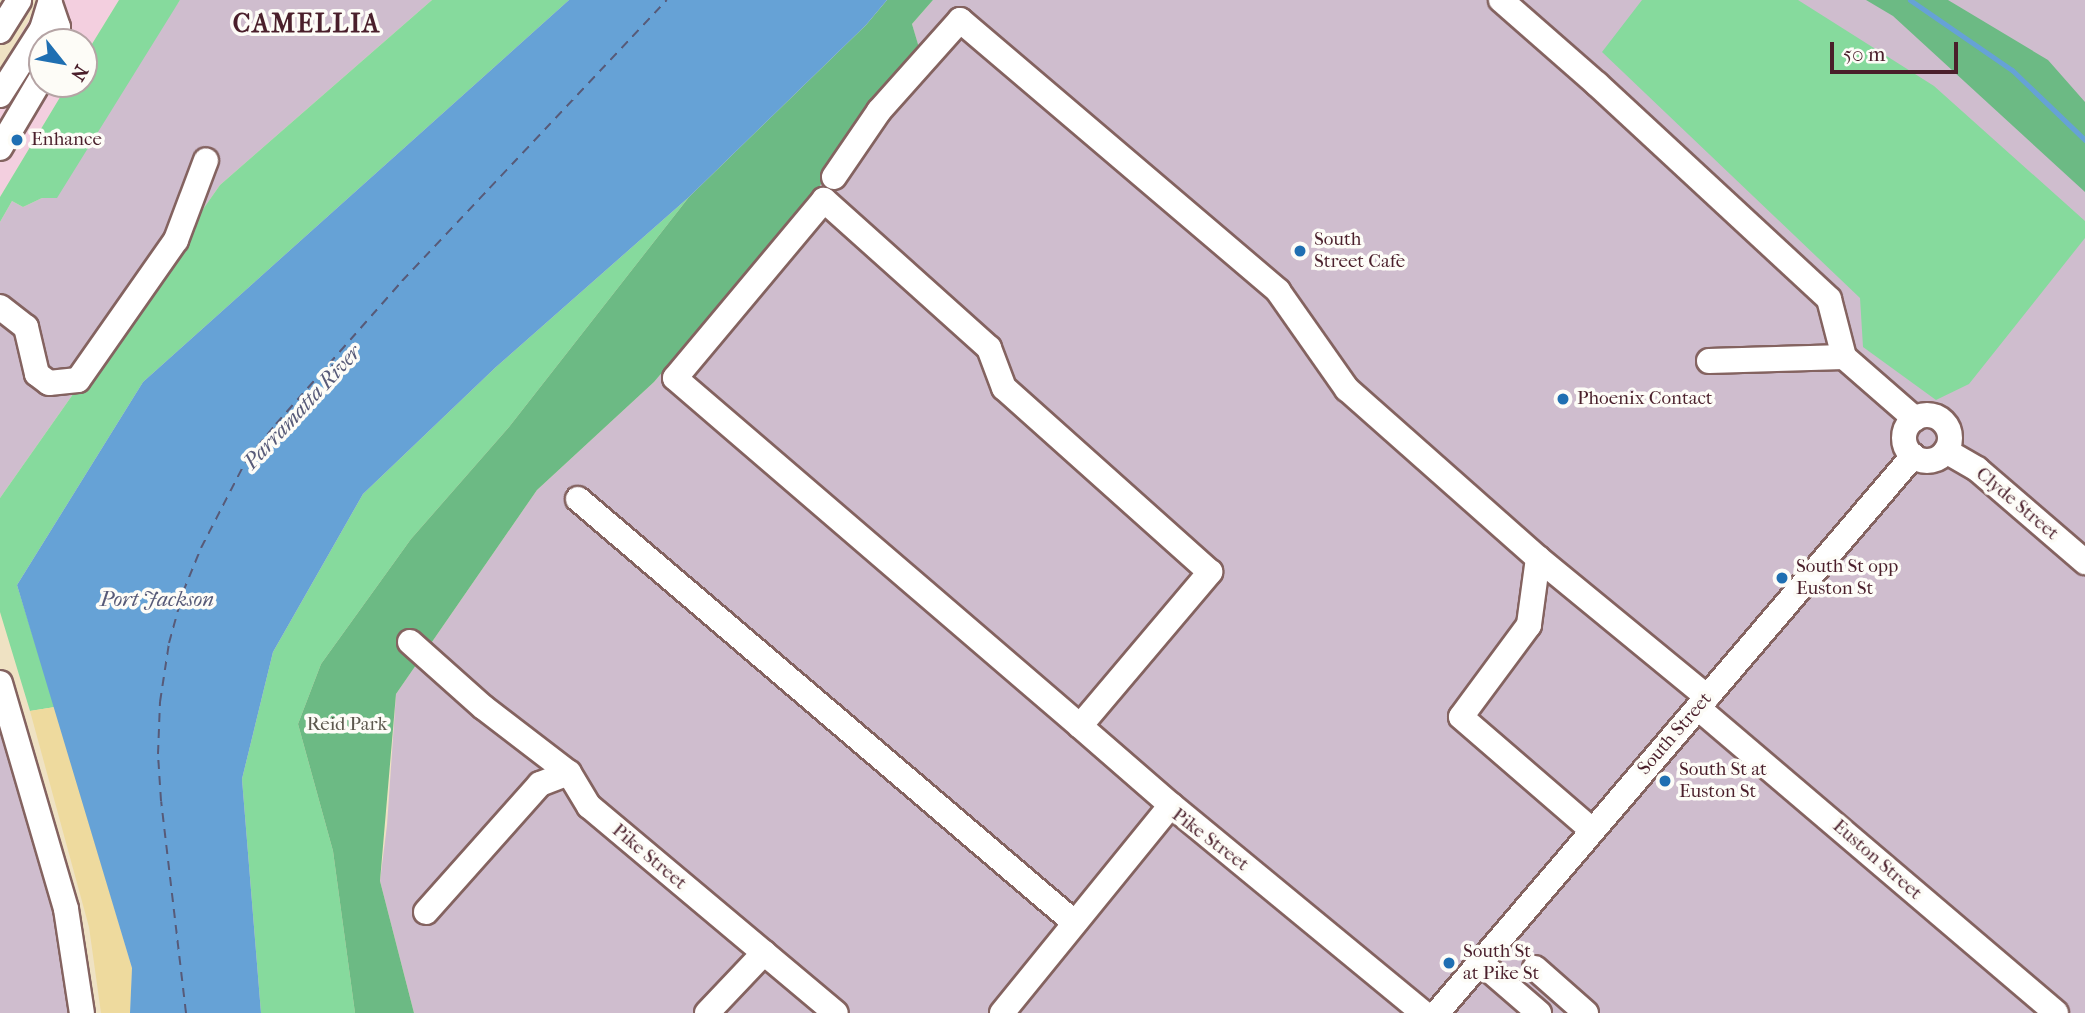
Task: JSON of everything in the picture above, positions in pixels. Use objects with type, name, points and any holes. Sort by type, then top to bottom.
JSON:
[{"type":"street","points":[[0,31],[19,0]]},
{"type":"street","points":[[1501,0],[1597,83],[1829,299],[1844,357],[1915,419]]},
{"type":"street","points":[[49,2],[58,28]]},
{"type":"street","points":[[0,95],[42,30],[49,2]]},
{"type":"street","points":[[834,177],[879,111],[958,10]]},
{"type":"street","name":"Euston Street","points":[[958,10],[1278,291],[1347,389],[2056,1013]]},
{"type":"street","points":[[0,148],[30,98]]},
{"type":"street","points":[[0,307],[26,327],[37,374],[49,383],[78,380],[176,240],[206,160]]},
{"type":"street","points":[[1080,726],[1210,572],[1004,388],[989,348],[824,200],[675,378],[1171,805]]},
{"type":"street","points":[[1709,361],[1844,357]]},
{"type":"street","points":[[1928,415],[1941,420],[1949,434],[1946,451],[1929,461],[1913,456],[1904,438],[1909,424],[1915,419],[1928,415]]},
{"type":"street","name":"Clyde Street","points":[[1946,451],[1978,469],[2085,562]]},
{"type":"street","name":"South Street","points":[[1437,1013],[1913,456]]},
{"type":"street","points":[[578,499],[1075,923]]},
{"type":"street","points":[[1538,558],[1529,625],[1461,717],[1592,830]]},
{"type":"street","points":[[410,642],[483,707],[569,773]]},
{"type":"street","points":[[0,682],[66,909],[82,1013]]},
{"type":"street","points":[[426,912],[540,784],[569,773]]},
{"type":"street","name":"Pike Street","points":[[569,773],[589,806],[835,1013]]},
{"type":"street","name":"Pike Street","points":[[1002,1013],[1171,805],[1423,1013]]},
{"type":"street","points":[[707,1013],[764,953]]},
{"type":"street","points":[[1480,962],[1539,1013]]},
{"type":"street","points":[[1535,968],[1575,1009]]},
{"type":"shaded area","name":"Enhance","points":[[41,0],[119,0],[98,34],[98,28],[28,28],[28,98],[60,98],[0,197],[0,70]]},
{"type":"shaded area","points":[[180,0],[432,0],[220,185],[0,498],[0,222],[12,201],[23,207],[42,198]]},
{"type":"shaded area","points":[[933,0],[2085,0],[2085,1013],[414,1013],[380,881],[387,825],[396,694],[537,490],[654,382],[816,191],[920,52],[912,24]]},
{"type":"shaded area","points":[[0,703],[61,921],[73,1013],[0,1013]]},
{"type":"green space","points":[[119,0],[180,0],[57,198],[42,198],[23,207],[12,201],[0,222],[0,197],[60,98],[98,98],[98,34]]},
{"type":"green space","points":[[432,0],[569,0],[143,382],[17,585],[55,707],[30,711],[0,612],[0,498],[220,185]]},
{"type":"green space","name":"Reid Park","points":[[887,0],[933,0],[912,24],[920,51],[816,191],[654,382],[537,490],[396,694],[380,881],[414,1013],[355,1013],[333,851],[298,724],[321,664],[411,539],[509,427],[689,197],[866,25]]},
{"type":"green space","points":[[1642,0],[1798,0],[1934,86],[2085,221],[2085,238],[1969,384],[1936,400],[1863,347],[1860,298],[1602,52]]},
{"type":"green space","points":[[1866,0],[1948,0],[2048,60],[2085,102],[2085,192],[1893,16]]},
{"type":"green space","points":[[689,197],[509,427],[411,539],[321,664],[298,724],[333,851],[355,1013],[261,1013],[242,779],[273,652],[363,494],[496,367]]},
{"type":"sand","points":[[55,707],[132,968],[130,1013],[101,1013],[89,927],[30,711]]},
{"type":"water","name":"Port Jackson","points":[[569,0],[887,0],[866,25],[689,197],[496,367],[363,494],[273,652],[242,779],[261,1013],[130,1013],[132,968],[17,585],[143,382]]},
{"type":"waterway","points":[[1910,0],[2012,70],[2085,140]]},
{"type":"ferry route","points":[[186,1013],[158,754],[160,702],[169,643],[183,592],[201,548],[247,459],[276,424],[402,281],[667,0]]},
{"type":"place","name":"Enhance","points":[[17,140]]},
{"type":"place","name":"South Street Cafe","points":[[1300,251]]},
{"type":"place","name":"Phoenix Contact","points":[[1563,399]]},
{"type":"place","name":"South St opp Euston St","points":[[1782,578]]},
{"type":"place","name":"South St at Euston St","points":[[1665,781]]},
{"type":"place","name":"South St at Pike St","points":[[1449,963]]},
{"type":"district","name":"CAMELLIA","points":[[307,24]]},
{"type":"water label","name":"Parramatta River","points":[[302,407]]}]
